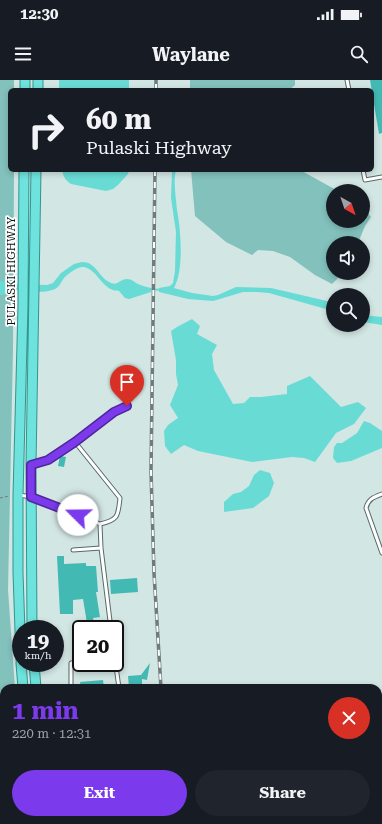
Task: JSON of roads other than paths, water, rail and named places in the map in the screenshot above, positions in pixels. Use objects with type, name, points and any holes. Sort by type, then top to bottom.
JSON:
[{"type":"highway","name":"PULASKI HIGHWAY","points":[[20,620],[18,495],[23,306],[24,172]]},
{"type":"highway","name":"PULASKI HIGHWAY","points":[[32,620],[31,465],[36,172]]},
{"type":"highway","name":"PULASKI HIGHWAY","points":[[22,672],[23,684]]},
{"type":"highway","points":[[35,672],[36,684]]},
{"type":"lane","points":[[363,172],[365,180],[382,177]]},
{"type":"lane","points":[[31,465],[48,460],[75,442],[114,412],[127,406]]},
{"type":"lane","points":[[18,495],[31,497],[100,524],[111,521],[118,514],[120,498],[75,442]]},
{"type":"lane","points":[[382,494],[373,497],[369,501],[366,508],[382,553]]},
{"type":"lane","points":[[100,524],[101,548],[110,620]]},
{"type":"lane","points":[[73,550],[101,548]]},
{"type":"lane","points":[[72,663],[72,684]]},
{"type":"lane","points":[[117,672],[118,684]]},
{"type":"waterway","points":[[149,289],[161,290]]},
{"type":"railway","points":[[156,80],[156,88]]},
{"type":"railway","points":[[155,172],[151,471],[154,573],[161,684]]}]
